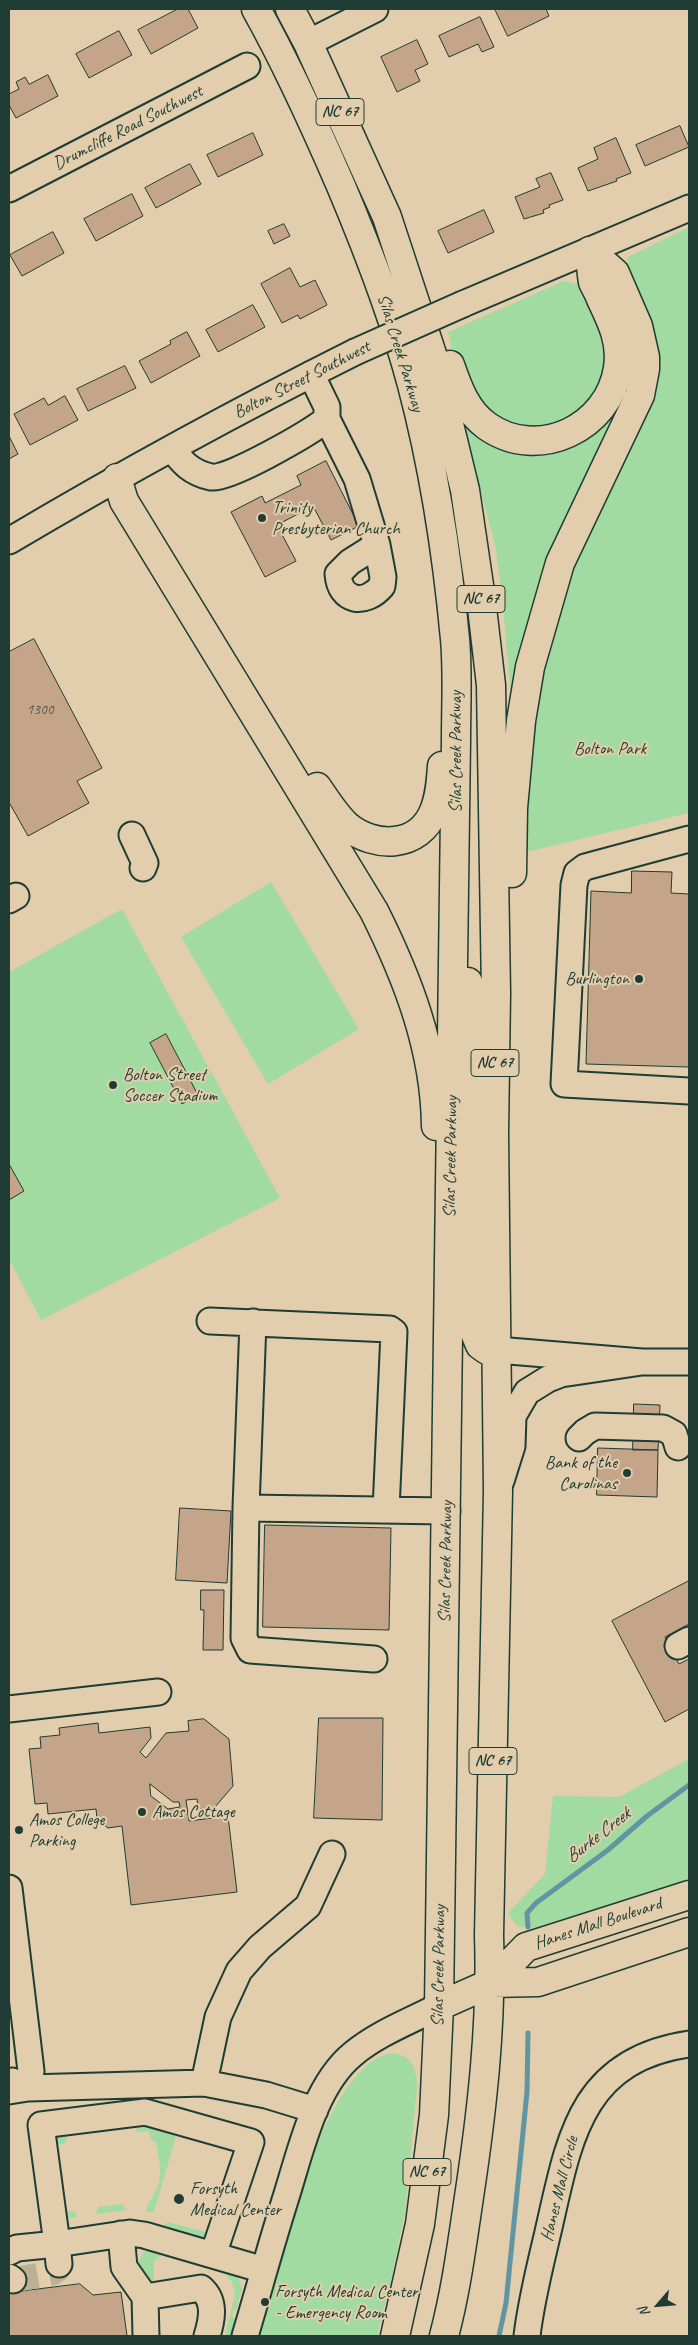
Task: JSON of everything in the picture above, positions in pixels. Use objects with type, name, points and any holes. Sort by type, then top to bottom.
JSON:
[{"type":"main road","name":"Silas Creek Parkway","points":[[256,9],[291,76],[321,140],[359,229],[396,330],[412,386],[435,488],[445,550],[455,641],[454,932],[439,2006],[434,2115],[420,2224],[395,2336]]},
{"type":"main road","name":"Silas Creek Parkway","points":[[290,9],[308,43],[386,217],[432,354],[465,490],[491,685],[496,993],[494,1134],[498,1491],[490,1936],[491,1983],[478,2137],[453,2302],[444,2336]]},
{"type":"main road","points":[[386,217],[423,277],[454,378],[467,406],[487,426],[510,437],[539,440],[567,434],[592,419],[609,398],[618,368],[618,337],[593,282],[590,251]]},
{"type":"main road","points":[[496,993],[510,938],[513,808],[521,721],[530,667],[560,563],[640,395],[645,368],[643,343],[638,326],[615,273],[590,251]]},
{"type":"main road","points":[[117,478],[136,494],[329,805],[347,826],[362,836],[387,843],[404,839],[420,830],[434,811],[440,791],[442,767],[444,680],[455,641]]},
{"type":"main road","points":[[117,478],[124,501],[374,911],[394,951],[420,1023],[428,1055],[436,1119],[436,1201],[449,1288]]},
{"type":"main road","points":[[454,932],[467,979],[472,1022],[474,1089],[470,1254],[473,1328],[480,1345],[487,1350],[497,1350]]},
{"type":"main road","name":"Hanes Mall Boulevard","points":[[439,2006],[491,1983],[526,1947],[689,1895]]},
{"type":"main road","name":"Hanes Mall Boulevard","points":[[491,1983],[538,1982],[689,1932]]},
{"type":"street","points":[[308,43],[375,9]]},
{"type":"street","name":"Drumcliffe Road Southwest","points":[[9,189],[247,66]]},
{"type":"street","name":"Bolton Street Southwest","points":[[9,541],[117,478],[355,352],[689,208]]},
{"type":"street","points":[[311,374],[327,407],[327,419],[357,479],[377,545]]},
{"type":"street","points":[[172,448],[181,462],[192,471],[212,478],[226,475],[316,428],[327,419]]},
{"type":"street","points":[[132,835],[145,862],[143,868]]},
{"type":"street","points":[[689,839],[585,867],[577,873],[574,885],[564,1084],[689,1091]]},
{"type":"street","points":[[210,1321],[390,1329],[394,1332],[386,1510]]},
{"type":"street","points":[[253,1322],[246,1508],[244,1638],[250,1650],[374,1659]]},
{"type":"street","points":[[497,1350],[642,1362],[689,1362]]},
{"type":"street","points":[[498,1491],[512,1446],[513,1416],[527,1392],[548,1379],[561,1374],[642,1362]]},
{"type":"street","points":[[579,1438],[595,1426],[663,1428],[674,1434],[678,1447]]},
{"type":"street","points":[[246,1508],[447,1511]]},
{"type":"street","points":[[9,1709],[158,1692]]},
{"type":"street","points":[[204,2083],[218,2017],[239,1971],[260,1947],[308,1906],[332,1854]]},
{"type":"street","points":[[9,1888],[30,2071],[15,2086]]},
{"type":"street","points":[[245,2336],[315,2110],[338,2069],[352,2054],[370,2042],[439,2006]]},
{"type":"street","name":"Hanes Mall Circle","points":[[527,2336],[557,2190],[569,2143],[579,2118],[603,2086],[622,2067],[650,2054],[689,2044]]},
{"type":"street","points":[[15,2086],[204,2083],[266,2095],[315,2110]]},
{"type":"street","points":[[58,2254],[41,2125],[145,2112],[251,2142],[213,2255]]},
{"type":"street","points":[[9,2252],[17,2248],[58,2254],[121,2234],[144,2235],[264,2270]]},
{"type":"street","points":[[121,2234],[124,2267],[145,2297],[146,2336]]},
{"type":"street","points":[[145,2297],[201,2288],[206,2292],[211,2302],[212,2318],[206,2336]]},
{"type":"green space","name":"Bolton Park","points":[[689,227],[689,813],[522,853],[537,687],[564,593],[592,520],[651,390],[626,272],[628,257]]},
{"type":"green space","points":[[564,281],[582,285],[599,311],[609,369],[584,413],[537,430],[491,419],[458,372],[448,332]]},
{"type":"green space","points":[[615,397],[628,402],[511,699],[502,594],[495,544],[456,401],[516,447]]},
{"type":"green space","points":[[271,882],[359,1029],[268,1084],[181,937]]},
{"type":"green space","name":"Bolton Street Soccer Stadium","points":[[122,909],[280,1198],[41,1320],[9,1259],[9,972]]},
{"type":"green space","points":[[689,1759],[689,1880],[537,1928],[517,1926],[508,1913],[545,1874],[553,1796],[619,1797]]},
{"type":"green space","points":[[394,2053],[406,2058],[413,2065],[417,2088],[405,2212],[377,2336],[253,2336],[266,2305],[270,2307],[272,2300],[269,2299],[271,2292],[267,2291],[285,2232],[313,2154],[330,2116],[350,2085],[371,2062]]},
{"type":"green space","points":[[143,2123],[190,2137],[188,2139],[176,2136],[154,2212],[146,2212],[158,2186],[160,2164],[156,2142],[151,2140],[149,2131],[136,2132],[137,2127]]},
{"type":"green space","points":[[63,2133],[67,2138],[64,2144],[52,2146],[61,2212],[73,2211],[77,2217],[63,2218],[60,2211],[50,2140],[53,2134]]},
{"type":"green space","points":[[122,2204],[127,2210],[96,2214],[98,2207]]},
{"type":"green space","points":[[168,2222],[213,2234],[203,2241],[160,2228]]},
{"type":"green space","points":[[152,2249],[241,2273],[238,2277],[242,2289],[236,2310],[234,2309],[232,2316],[236,2320],[231,2336],[225,2336],[235,2295],[233,2284],[227,2275],[207,2264],[161,2255],[154,2261],[154,2279],[149,2284],[140,2270],[138,2262],[144,2252]]},
{"type":"building","points":[[178,9],[188,9],[198,28],[151,54],[138,30]]},
{"type":"building","points":[[495,9],[546,9],[549,16],[508,36]]},
{"type":"building","points":[[480,17],[494,47],[482,52],[478,44],[449,57],[439,36]]},
{"type":"building","points":[[119,31],[132,55],[89,78],[76,54]]},
{"type":"building","points":[[417,40],[428,64],[415,70],[420,81],[397,92],[381,57]]},
{"type":"building","points":[[48,75],[58,96],[16,118],[9,105],[9,94],[19,89],[16,82],[25,77],[29,84]]},
{"type":"building","points":[[680,126],[689,147],[645,166],[636,145]]},
{"type":"building","points":[[253,133],[263,155],[218,177],[207,155]]},
{"type":"building","points":[[616,138],[631,173],[616,179],[617,181],[588,191],[578,168],[598,159],[594,148]]},
{"type":"building","points":[[190,164],[201,184],[156,208],[145,188]]},
{"type":"building","points":[[551,173],[563,200],[549,205],[550,207],[543,210],[544,213],[524,219],[515,197],[540,187],[536,179]]},
{"type":"building","points":[[132,194],[143,216],[96,241],[84,219]]},
{"type":"building","points":[[484,210],[494,232],[448,253],[438,231]]},
{"type":"building","points":[[284,224],[290,236],[274,244],[268,231]]},
{"type":"building","points":[[53,232],[64,253],[22,276],[10,255]]},
{"type":"building","points":[[290,268],[300,287],[315,280],[327,305],[300,319],[298,315],[282,323],[261,284]]},
{"type":"building","points":[[253,305],[265,327],[218,352],[206,330]]},
{"type":"building","points":[[187,332],[200,356],[151,383],[139,361],[171,344],[170,341]]},
{"type":"building","points":[[125,366],[136,388],[88,411],[77,389]]},
{"type":"building","points":[[65,396],[78,420],[30,445],[14,414],[44,398],[48,405]]},
{"type":"building","points":[[9,436],[18,454],[9,459]]},
{"type":"building","name":"Trinity Presbyterian Church","points":[[326,461],[359,526],[331,540],[313,506],[277,525],[296,561],[265,577],[231,512],[262,496],[265,503],[301,485],[297,476]]},
{"type":"building","points":[[34,639],[102,768],[77,781],[89,803],[28,836],[9,804],[9,652]]},
{"type":"building","name":"Burlington","points":[[632,871],[672,872],[671,893],[689,894],[689,1067],[586,1064],[591,891],[631,893]]},
{"type":"building","points":[[166,1034],[198,1095],[182,1104],[150,1043]]},
{"type":"building","points":[[9,1164],[24,1191],[9,1200]]},
{"type":"building","points":[[634,1404],[660,1405],[658,1450],[633,1450]]},
{"type":"building","name":"Bank of the Carolinas","points":[[598,1448],[658,1450],[657,1497],[597,1495]]},
{"type":"building","points":[[180,1508],[231,1511],[227,1583],[176,1580]]},
{"type":"building","points":[[265,1525],[391,1528],[389,1630],[263,1627]]},
{"type":"building","points":[[689,1581],[689,1624],[665,1637],[679,1664],[689,1659],[689,1709],[665,1722],[612,1621]]},
{"type":"building","points":[[201,1590],[224,1590],[223,1650],[203,1650],[204,1610],[201,1610]]},
{"type":"building","points":[[319,1718],[383,1718],[382,1820],[314,1818]]},
{"type":"building","name":"Amos Cottage","points":[[204,1719],[229,1739],[233,1786],[215,1807],[198,1809],[197,1799],[186,1800],[189,1821],[228,1816],[237,1892],[131,1905],[122,1826],[108,1828],[97,1819],[96,1809],[48,1814],[47,1803],[35,1804],[29,1749],[41,1748],[40,1737],[60,1735],[59,1728],[98,1723],[99,1733],[150,1727],[151,1738],[140,1752],[146,1758],[166,1733],[189,1731],[188,1721]],"holes":[[[150,1784],[173,1802],[179,1802],[180,1807],[168,1809],[151,1796]]]},
{"type":"building","points":[[80,2284],[93,2295],[121,2292],[127,2336],[9,2336],[9,2293]]},
{"type":"waterway","name":"Burke Creek","points":[[528,1927],[527,1913],[536,1903],[608,1850],[647,1816],[689,1785]]},
{"type":"waterway","points":[[499,2336],[506,2303],[527,2092],[528,2033]]},
{"type":"tunnel","points":[[13,2280],[52,2273],[58,2269],[59,2264]]},
{"type":"place","name":"Trinity Presbyterian Church","points":[[262,518]]},
{"type":"place","name":"Burlington","points":[[639,979]]},
{"type":"place","name":"Bolton Street Soccer Stadium","points":[[113,1085]]},
{"type":"place","name":"Bank of the Carolinas","points":[[627,1473]]},
{"type":"place","name":"Amos Cottage","points":[[142,1812]]},
{"type":"place","name":"Amos College Parking","points":[[19,1830]]},
{"type":"place","name":"Forsyth Medical Center","points":[[179,2199]]},
{"type":"place","name":"Forsyth Medical Center - Emergency Room","points":[[265,2302]]}]
